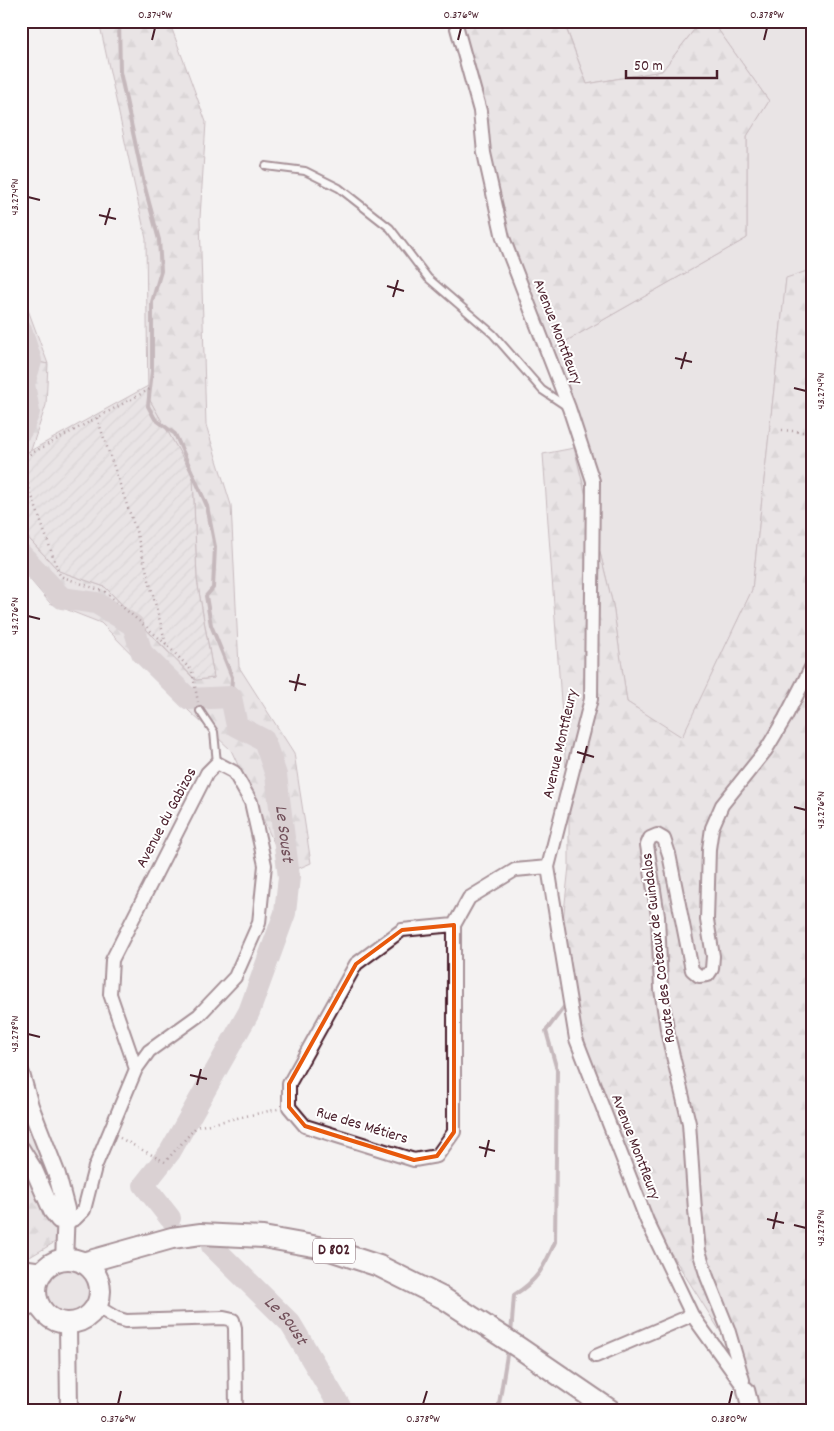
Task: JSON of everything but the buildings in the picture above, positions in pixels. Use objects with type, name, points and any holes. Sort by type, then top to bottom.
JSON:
[{"type":"main road","name":"D 802","points":[[73,1262],[172,1238],[194,1235],[225,1234],[263,1237],[324,1248],[379,1266],[443,1298],[510,1341],[610,1410]]},
{"type":"main road","name":"D 802","points":[[99,1284],[113,1267],[147,1244]]},
{"type":"main road","points":[[21,1270],[32,1292],[45,1313],[52,1319],[68,1323],[81,1321],[90,1315],[99,1299],[99,1284],[96,1276],[73,1262],[49,1266],[32,1292]]},
{"type":"street","name":"Avenue Montfleury","points":[[455,21],[480,111],[484,153],[503,238],[569,408],[593,481],[591,699],[548,867],[576,1039],[647,1221],[692,1315],[746,1390]]},
{"type":"street","name":"Route des Coteaux de Guindalos","points":[[751,1410],[728,1329],[707,1277],[699,1251],[689,1123],[668,1035],[661,989],[658,916],[646,845],[650,838],[657,835],[664,839],[669,854],[692,970],[699,976],[708,975],[712,969],[713,956],[707,920],[709,849],[712,828],[722,805],[766,750],[813,664]]},
{"type":"street","name":"Avenue du Gabizos","points":[[66,1222],[74,1219],[84,1210],[95,1167],[136,1069],[149,1051],[199,1016],[236,977],[260,923],[265,865],[251,802],[234,772],[218,763],[207,773],[112,960],[110,994],[136,1069]]},
{"type":"street","name":"Rue des Métiers","points":[[289,1106],[305,1126],[414,1160],[437,1156],[454,1132],[454,926],[468,898],[515,870],[548,867]]},
{"type":"street","points":[[289,1106],[289,1084],[356,964],[402,930],[454,926]]},
{"type":"street","points":[[21,1074],[30,1106],[57,1175],[66,1208],[66,1222],[73,1262]]},
{"type":"street","points":[[21,1149],[34,1170],[52,1211],[58,1220],[66,1222]]},
{"type":"street","points":[[96,1306],[116,1318],[126,1320],[224,1318],[233,1320],[235,1328],[236,1410]]},
{"type":"street","points":[[596,1356],[692,1315]]},
{"type":"street","points":[[68,1323],[69,1410]]},
{"type":"lane","points":[[266,166],[305,171],[339,188],[390,228],[428,278],[493,334],[542,390],[569,408]]},
{"type":"lane","points":[[200,711],[214,732],[218,763]]},
{"type":"path","points":[[21,459],[150,389]]},
{"type":"path","points":[[98,418],[136,531],[166,644]]},
{"type":"path","points":[[782,430],[813,433]]},
{"type":"path","points":[[21,465],[60,576],[105,592],[166,644],[192,671],[200,711]]},
{"type":"path","points":[[110,1132],[165,1162],[196,1127],[289,1106]]},
{"type":"highlighted area","points":[[454,925],[454,1132],[437,1156],[414,1160],[305,1126],[289,1107],[289,1084],[356,964],[402,930]]},
{"type":"green space","points":[[99,21],[169,21],[206,122],[200,218],[206,425],[231,505],[239,667],[294,753],[311,863],[288,873],[231,750],[175,698],[101,623],[50,603],[21,569],[21,530],[59,571],[105,587],[195,680],[214,678],[197,580],[193,476],[148,397],[146,239]]},
{"type":"green space","points":[[460,21],[579,21],[566,28],[587,84],[662,71],[701,21],[712,21],[769,101],[747,136],[747,238],[547,352],[506,231]]},
{"type":"green space","points":[[579,21],[701,21],[662,71],[587,84],[566,27]]},
{"type":"green space","points":[[712,21],[813,21],[813,269],[786,279],[752,590],[682,738],[627,702],[613,605],[574,448],[547,352],[747,238],[747,136],[769,101]]},
{"type":"green space","points":[[813,269],[813,1410],[756,1410],[749,1377],[657,1231],[577,1036],[560,949],[569,866],[569,811],[543,454],[574,448],[613,605],[627,702],[682,737],[752,590],[786,278]]},
{"type":"green space","points":[[24,299],[48,364],[21,359],[21,301]]},
{"type":"green space","points":[[21,359],[48,364],[46,405],[31,450],[21,456]]},
{"type":"green space","points":[[148,386],[148,397],[193,476],[197,580],[214,678],[196,680],[105,587],[59,571],[21,530],[21,456]]},
{"type":"green space","points":[[21,1096],[56,1212],[57,1241],[28,1258],[21,1256]]},
{"type":"green space","points":[[67,1269],[79,1273],[85,1279],[89,1291],[85,1303],[79,1309],[67,1313],[55,1309],[49,1303],[45,1291],[49,1279],[55,1273]]},
{"type":"waterway","points":[[119,21],[120,72],[144,184],[159,240],[161,271],[152,302],[152,371],[148,406],[155,419],[175,434],[207,506],[215,547],[213,588],[206,596],[211,625],[232,677],[231,697]]},
{"type":"waterway","name":"Le Soust","points":[[21,330],[31,361],[24,384],[29,412],[21,431]]},
{"type":"waterway","name":"Le Soust","points":[[21,554],[62,598],[96,603],[133,625],[142,653],[189,699],[231,697],[237,726],[264,740],[276,775],[289,877],[285,913],[249,1012],[170,1152],[144,1185],[170,1218]]},
{"type":"waterway","points":[[511,1335],[514,1295],[535,1278],[555,1242],[557,1070],[546,1031],[567,1003]]},
{"type":"waterway","name":"Le Soust","points":[[212,1246],[290,1323],[342,1410]]},
{"type":"waterway","points":[[498,1410],[508,1349]]}]
